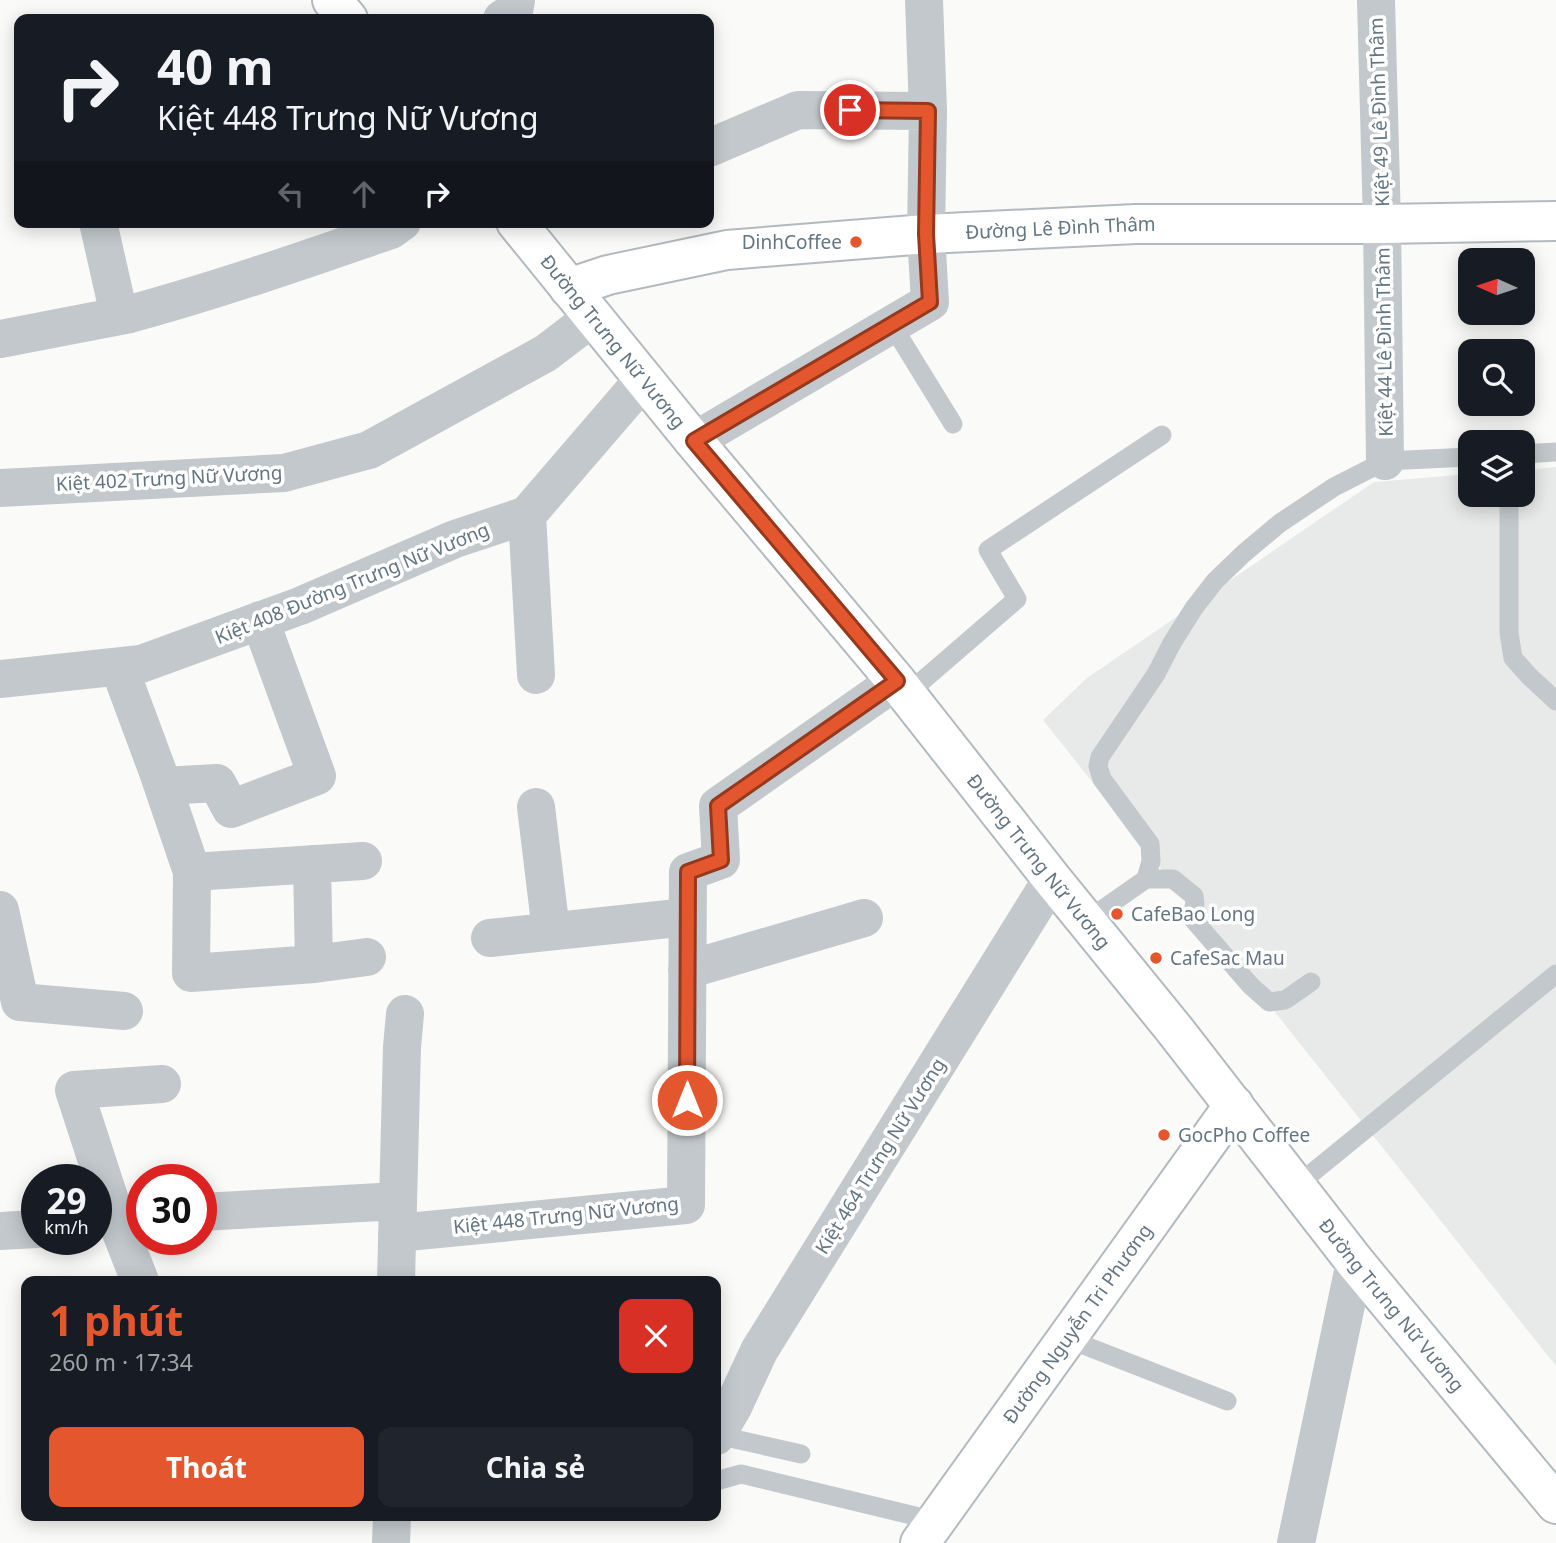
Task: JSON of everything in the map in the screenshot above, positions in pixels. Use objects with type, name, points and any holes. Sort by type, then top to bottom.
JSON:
[{"type":"main road","points":[[332,0],[344,14]]},
{"type":"main road","name":"Đường Lê Đình Thâm","points":[[569,288],[608,275],[727,250],[926,234],[1136,224],[1556,221]]},
{"type":"main road","name":"Đường Trưng Nữ Vương","points":[[521,228],[694,441],[902,688],[1234,1105],[1355,1262],[1556,1504]]},
{"type":"main road","name":"Đường Nguyễn Tri Phương","points":[[928,1532],[1234,1105]]},
{"type":"street","points":[[694,441],[930,302],[926,234],[928,111],[924,0]]},
{"type":"street","name":"Kiệt 49 Lê Đình Thâm","points":[[1376,0],[1382,224]]},
{"type":"street","points":[[714,146],[798,110],[928,111]]},
{"type":"street","name":"Kiệt 44 Lê Đình Thâm","points":[[1382,224],[1385,461]]},
{"type":"street","points":[[99,228],[117,306],[130,314]]},
{"type":"street","points":[[0,339],[130,314],[179,301],[292,265],[394,228]]},
{"type":"street","name":"Kiệt 402 Trưng Nữ Vương","points":[[0,488],[284,473],[369,450],[546,353],[593,317]]},
{"type":"street","points":[[536,675],[527,515],[644,379]]},
{"type":"street","name":"Kiệt 408 Đường Trưng Nữ Vương","points":[[0,679],[141,664],[300,606],[455,539],[527,515]]},
{"type":"street","points":[[163,786],[217,783],[231,809],[317,776],[260,620]]},
{"type":"street","points":[[119,667],[192,872],[191,972],[314,964],[367,957]]},
{"type":"street","name":"Kiệt 448 Trưng Nữ Vương","points":[[398,1217],[687,1205],[688,872],[721,860],[718,806],[902,688]]},
{"type":"street","points":[[536,807],[551,932]]},
{"type":"street","points":[[192,872],[363,860]]},
{"type":"street","points":[[312,864],[314,964]]},
{"type":"street","name":"Kiệt 464 Trưng Nữ Vương","points":[[721,1429],[759,1351],[1052,879]]},
{"type":"street","points":[[0,910],[20,1002],[124,1011]]},
{"type":"street","points":[[490,938],[687,917]]},
{"type":"street","points":[[687,970],[864,918]]},
{"type":"street","points":[[396,1276],[405,1014]]},
{"type":"street","points":[[138,1276],[74,1090],[162,1084]]},
{"type":"street","points":[[217,1212],[398,1217]]},
{"type":"street","points":[[0,1231],[21,1230]]},
{"type":"street","points":[[1296,1543],[1355,1262]]},
{"type":"street","points":[[391,1543],[392,1521]]},
{"type":"lane","points":[[892,325],[953,424]]},
{"type":"lane","points":[[902,688],[1017,599],[988,550],[1162,435]]},
{"type":"lane","points":[[1535,453],[1556,452]]},
{"type":"lane","points":[[1146,879],[1151,861],[1150,844],[1102,779],[1098,766],[1100,757],[1156,674],[1194,608],[1215,581],[1242,554],[1280,523],[1335,487],[1385,461],[1458,458]]},
{"type":"lane","points":[[1509,507],[1509,634],[1513,658],[1556,701]]},
{"type":"lane","points":[[1086,921],[1146,879],[1173,878],[1194,896],[1195,904],[1191,917],[1251,986],[1269,1002],[1285,1000],[1311,982]]},
{"type":"lane","points":[[1296,1186],[1556,974]]},
{"type":"lane","points":[[1068,1339],[1227,1401]]},
{"type":"lane","points":[[721,1437],[802,1454]]},
{"type":"lane","points":[[721,1480],[741,1474],[928,1532]]},
{"type":"shaded area","points":[[1556,467],[1556,1366],[1043,720],[1087,678],[1374,482],[1458,475],[1458,507],[1535,507],[1535,469]]},
{"type":"place","name":"DinhCoffee","points":[[856,242]]},
{"type":"place","name":"CafeBao Long","points":[[1117,914]]},
{"type":"place","name":"CafeSac Mau","points":[[1156,958]]},
{"type":"place","name":"GocPho Coffee","points":[[1164,1135]]},
{"type":"route","points":[[687,1100],[688,872],[721,860],[718,806],[897,681],[694,441],[930,302],[926,234],[928,111],[850,110]]}]
